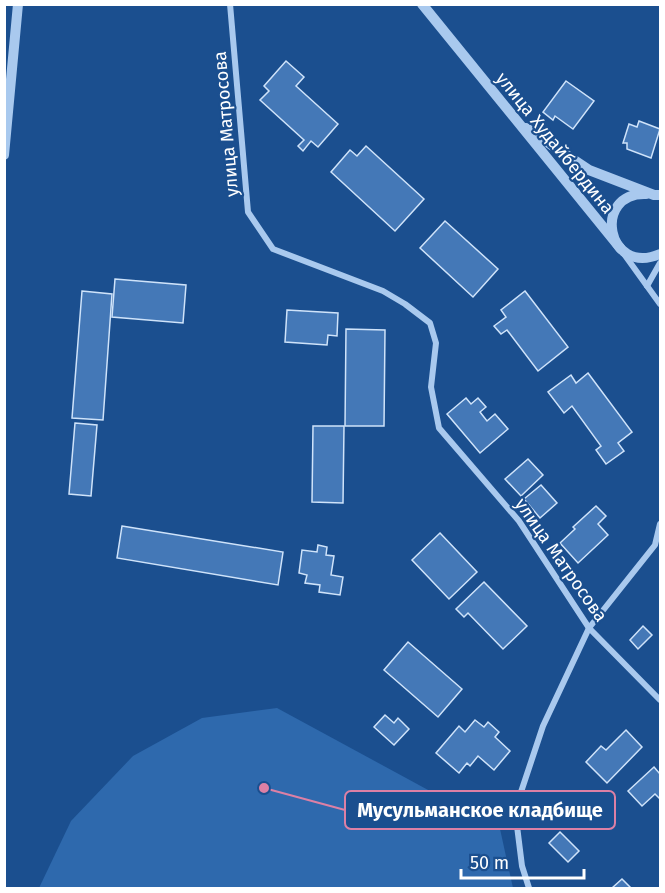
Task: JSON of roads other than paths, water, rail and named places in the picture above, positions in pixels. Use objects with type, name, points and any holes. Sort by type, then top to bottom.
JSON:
[{"type":"street","points":[[4,155],[18,4]]},
{"type":"street","name":"улица Матросова","points":[[230,4],[248,212],[273,249],[383,291],[430,323],[436,344],[430,387],[439,428],[519,521],[589,628],[660,700]]},
{"type":"street","name":"улица Худайбердина","points":[[422,4],[621,249],[660,304]]},
{"type":"street","points":[[516,122],[589,170],[658,196]]},
{"type":"street","points":[[658,196],[643,193],[632,195],[623,201],[616,209],[611,230],[614,240],[630,255],[651,258],[660,254]]},
{"type":"street","points":[[647,286],[660,262]]},
{"type":"street","points":[[529,888],[522,866],[515,810],[543,726],[589,628],[656,545],[660,524]]},
{"type":"place","name":"Мусульманское кладбище","points":[[264,788]]}]
